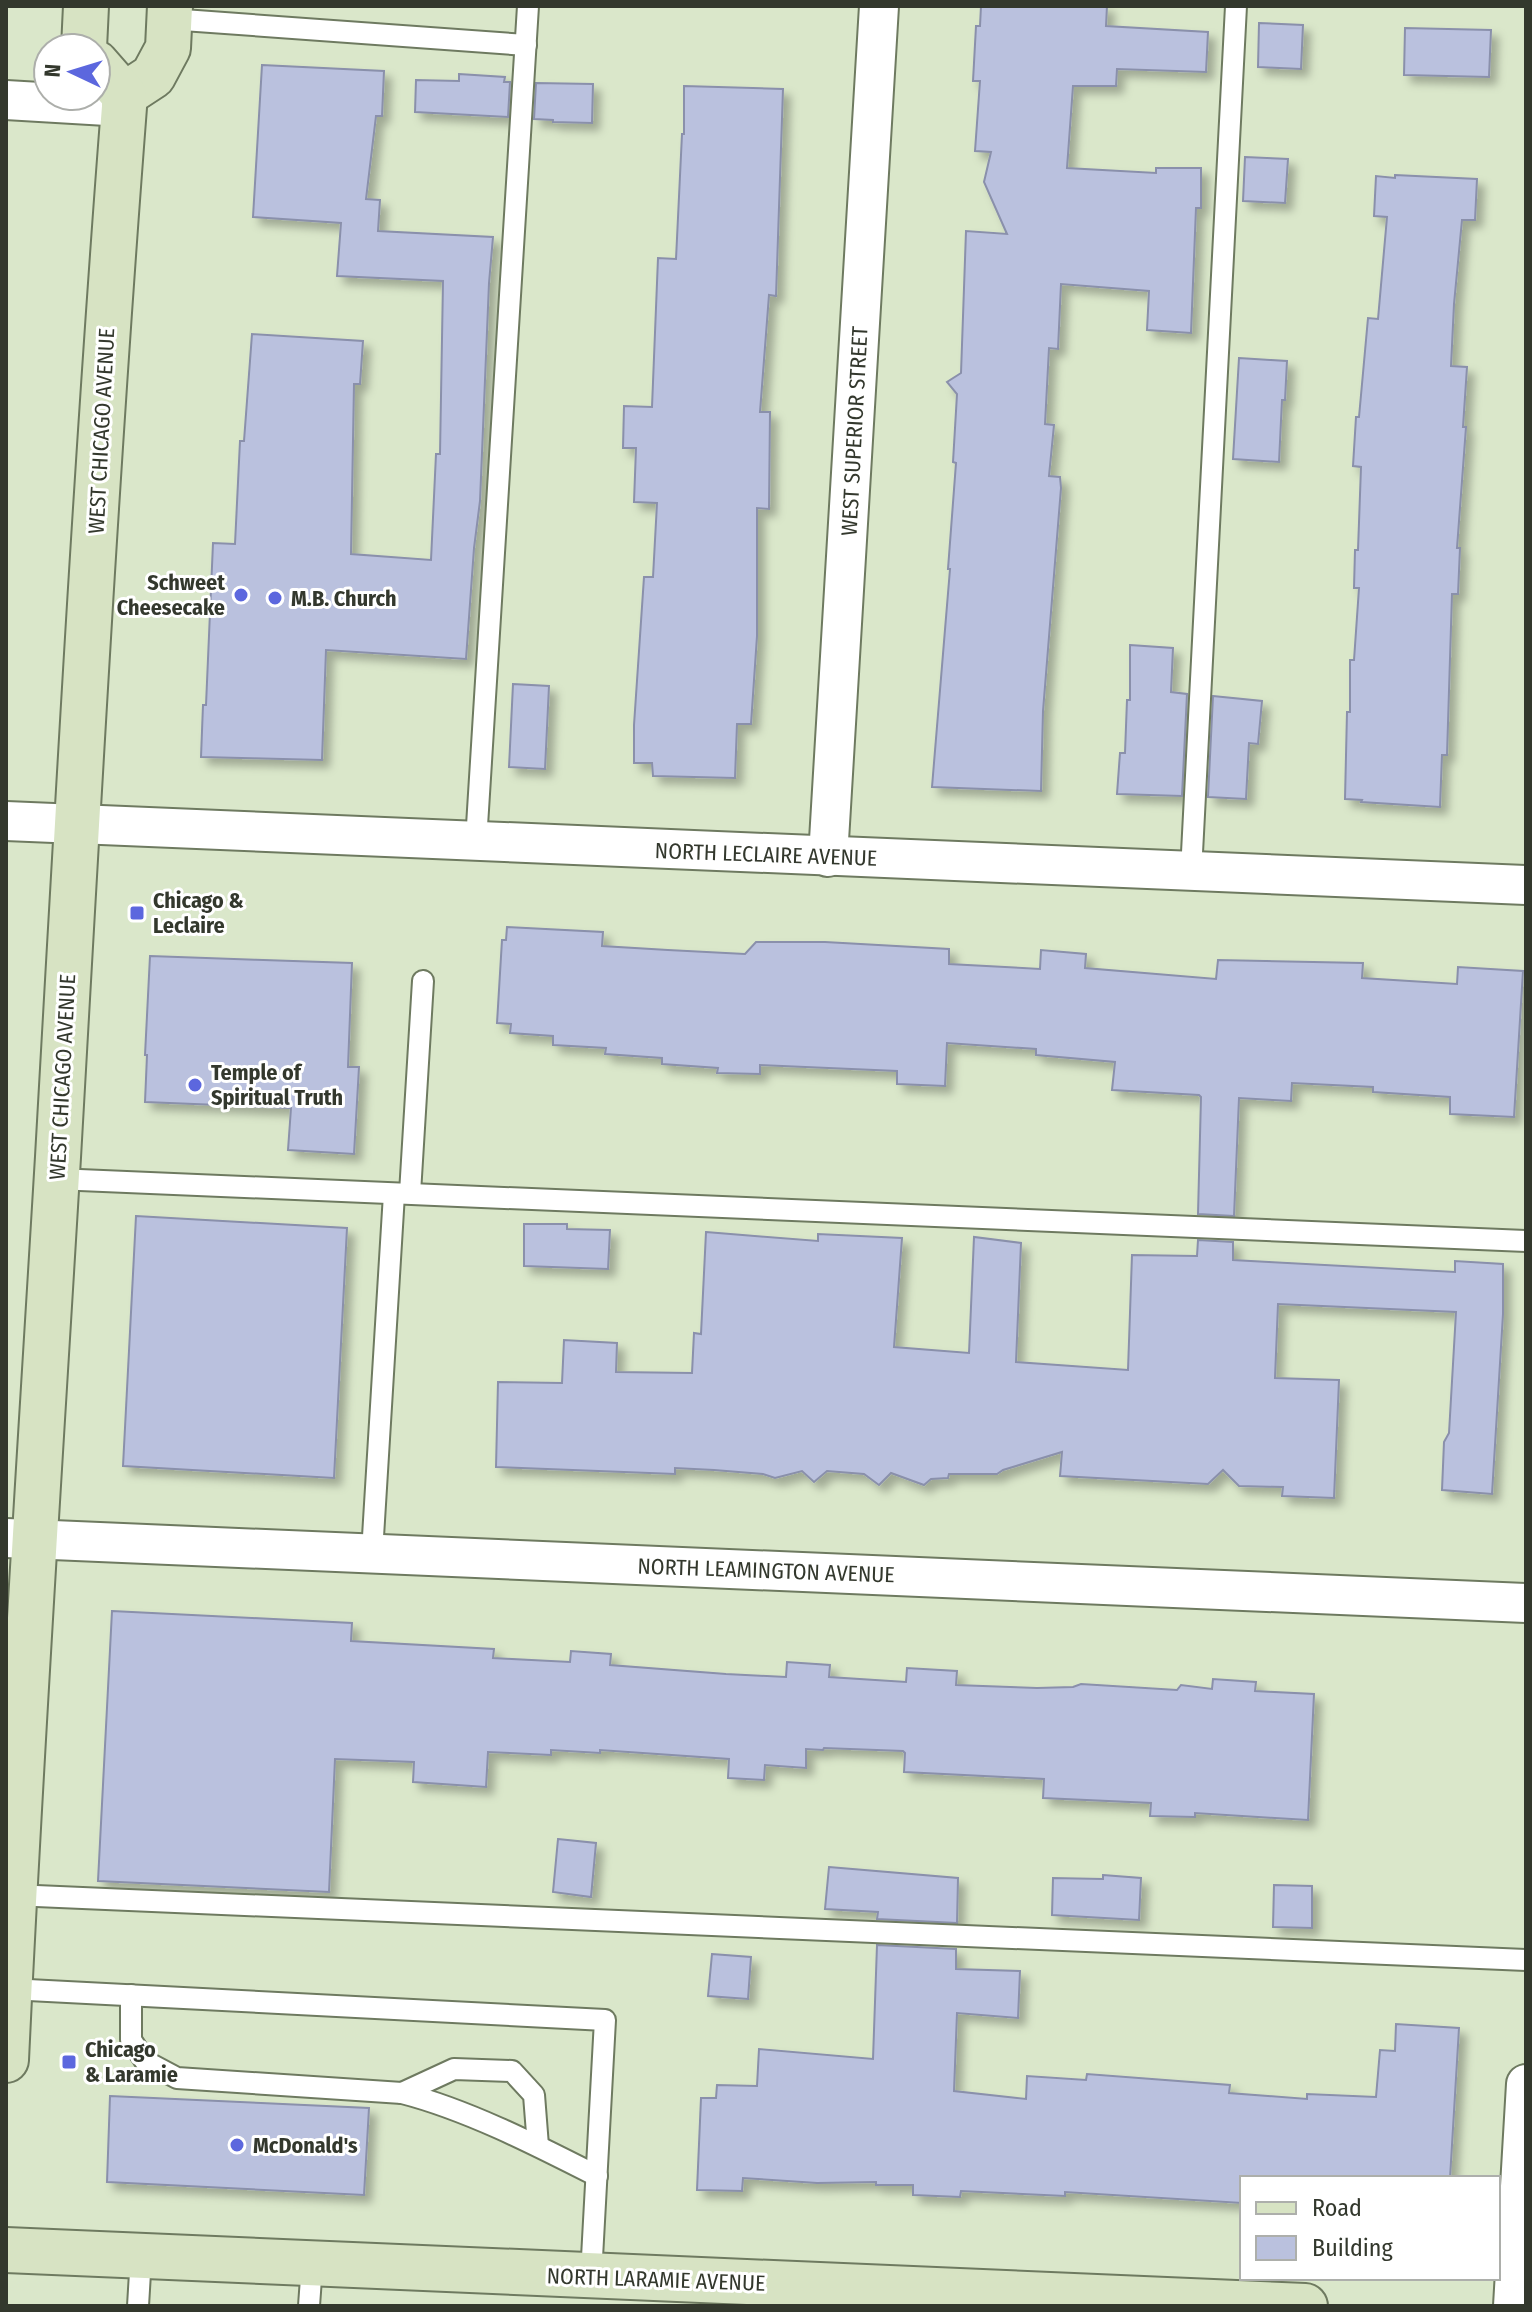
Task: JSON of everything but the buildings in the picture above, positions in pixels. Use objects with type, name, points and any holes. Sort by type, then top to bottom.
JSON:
[{"type":"main road","points":[[85,32],[86,6]]},
{"type":"main road","points":[[112,85],[124,101],[153,76],[168,48],[170,12]]},
{"type":"main road","name":"WEST CHICAGO AVENUE","points":[[6,2060],[13,1895],[20,1538],[56,1179],[108,316],[124,101]]},
{"type":"main road","name":"NORTH LARAMIE AVENUE","points":[[6,2250],[141,2256],[311,2285],[591,2276],[1305,2306]]},
{"type":"street","name":"WEST SUPERIOR STREET","points":[[828,857],[879,6]]},
{"type":"street","points":[[6,100],[124,101]]},
{"type":"street","name":"NORTH LECLAIRE AVENUE","points":[[6,821],[1526,885]]},
{"type":"street","name":"NORTH LEAMINGTON AVENUE","points":[[20,1538],[1526,1603]]},
{"type":"street","points":[[1513,2306],[1526,2084]]},
{"type":"lane","points":[[476,842],[528,6]]},
{"type":"lane","points":[[1191,872],[1236,6]]},
{"type":"lane","points":[[170,12],[526,45]]},
{"type":"lane","points":[[372,1553],[423,981]]},
{"type":"lane","points":[[56,1179],[1526,1241]]},
{"type":"lane","points":[[13,1895],[1526,1960]]},
{"type":"lane","points":[[9,1964],[131,1995],[605,2020],[591,2276]]},
{"type":"lane","points":[[131,1995],[131,2040],[145,2061],[177,2078],[402,2093],[428,2100],[538,2146],[597,2176]]},
{"type":"lane","points":[[402,2093],[454,2069],[512,2071],[534,2095],[538,2146]]},
{"type":"lane","points":[[138,2306],[141,2256]]},
{"type":"place","name":"Schweet Cheesecake","points":[[241,595]]},
{"type":"place","name":"M.B. Church","points":[[275,598]]},
{"type":"place","name":"Chicago & Leclaire","points":[[137,913]]},
{"type":"place","name":"Temple of Spiritual Truth","points":[[195,1085]]},
{"type":"place","name":"Chicago & Laramie","points":[[69,2062]]},
{"type":"place","name":"McDonald's","points":[[237,2145]]}]
